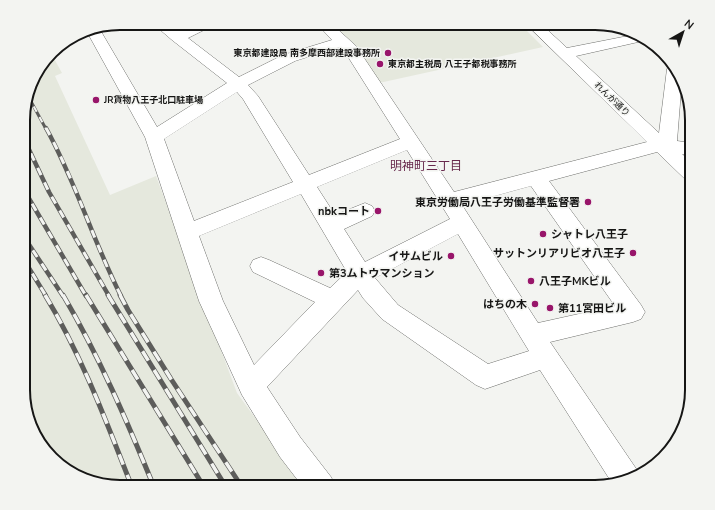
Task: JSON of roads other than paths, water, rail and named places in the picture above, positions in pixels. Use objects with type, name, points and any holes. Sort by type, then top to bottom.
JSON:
[{"type":"street","points":[[171,32],[182,30]]},
{"type":"street","points":[[331,30],[351,49],[534,335],[546,357],[624,475]]},
{"type":"street","name":"れんが通り","points":[[540,30],[685,167]]},
{"type":"street","points":[[171,32],[238,84],[250,96],[362,274],[371,291],[390,312],[486,378],[546,357]]},
{"type":"street","points":[[95,34],[154,137],[211,301],[251,386],[290,447],[316,480]]},
{"type":"street","points":[[565,53],[634,39]]},
{"type":"street","points":[[154,137],[238,84],[289,58],[344,41]]},
{"type":"street","points":[[664,146],[675,78]]},
{"type":"street","points":[[188,232],[410,142]]},
{"type":"street","points":[[449,201],[664,146],[685,148]]},
{"type":"street","points":[[534,335],[633,312],[536,178]]},
{"type":"street","points":[[331,226],[365,211]]},
{"type":"street","points":[[251,386],[346,286],[362,274],[462,222]]},
{"type":"street","points":[[260,266],[332,300]]},
{"type":"railway","points":[[32,103],[46,129]]},
{"type":"railway","points":[[46,128],[76,190],[121,296]]},
{"type":"railway","points":[[30,152],[49,192],[109,296]]},
{"type":"railway","points":[[30,200],[86,296]]},
{"type":"railway","points":[[30,246],[63,296]]},
{"type":"railway","points":[[30,270],[46,296]]},
{"type":"railway","points":[[45,295],[71,341],[82,365],[129,480]]},
{"type":"railway","points":[[63,295],[89,341],[112,389],[151,480]]},
{"type":"railway","points":[[86,295],[200,480]]},
{"type":"railway","points":[[108,295],[222,480]]},
{"type":"railway","points":[[120,295],[171,379],[237,480]]},
{"type":"place","name":"東京都建設局 南多摩西部建設事務所","points":[[388,53]]},
{"type":"place","name":"東京都主税局 八王子都税事務所","points":[[380,64]]},
{"type":"place","name":"JR貨物八王子北口駐車場","points":[[96,100]]},
{"type":"place","name":"東京労働局八王子労働基準監督署","points":[[588,202]]},
{"type":"place","name":"nbkコート","points":[[378,211]]},
{"type":"place","name":"シャトレ八王子","points":[[543,234]]},
{"type":"place","name":"サットンリアリビオ八王子","points":[[633,253]]},
{"type":"place","name":"イサムビル","points":[[451,256]]},
{"type":"place","name":"第3ムトウマンション","points":[[321,273]]},
{"type":"place","name":"八王子MKビル","points":[[531,281]]},
{"type":"place","name":"はちの木","points":[[535,304]]},
{"type":"place","name":"第11宮田ビル","points":[[550,308]]},
{"type":"district","name":"明神町三丁目","points":[[426,166]]}]
